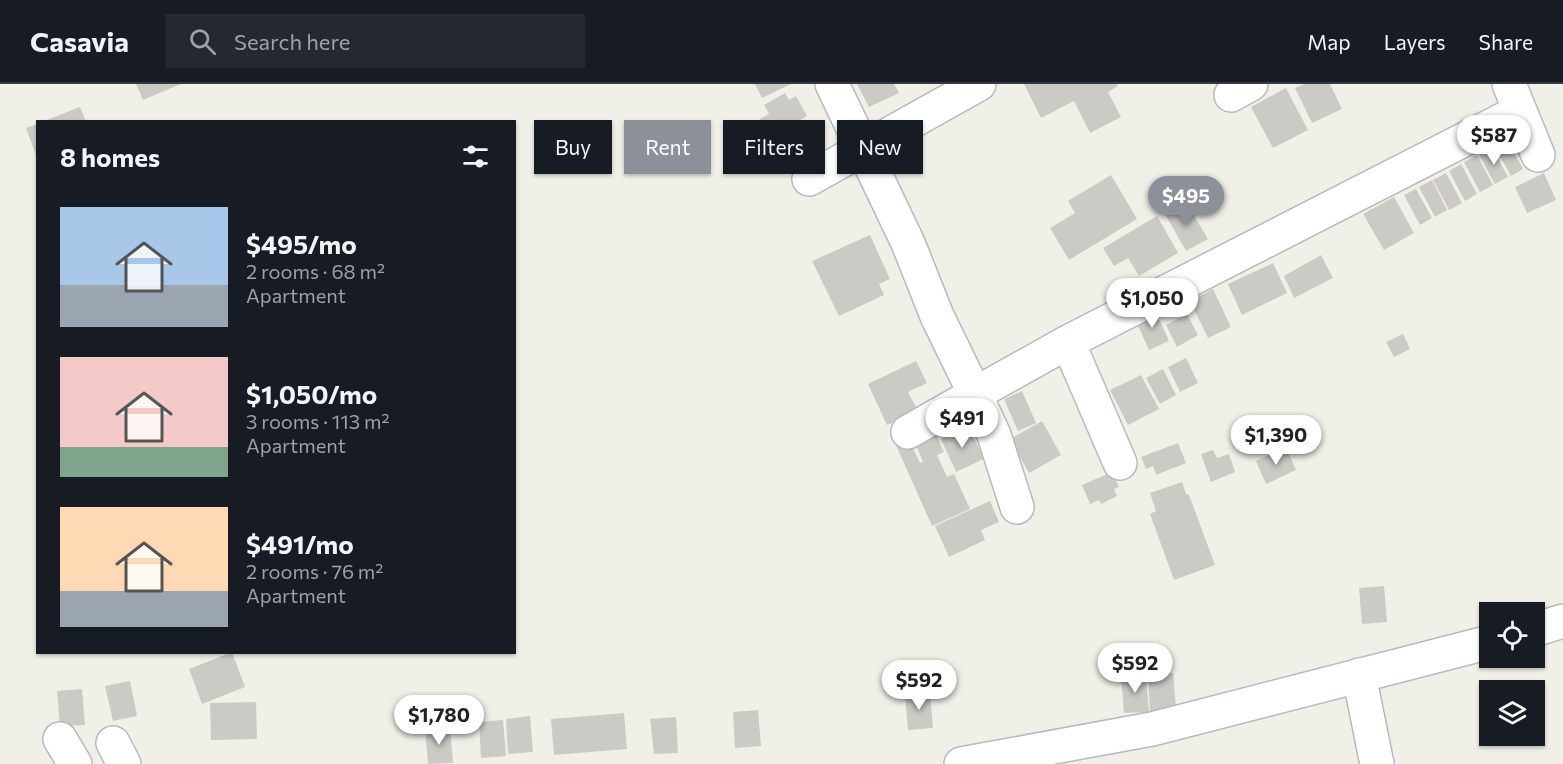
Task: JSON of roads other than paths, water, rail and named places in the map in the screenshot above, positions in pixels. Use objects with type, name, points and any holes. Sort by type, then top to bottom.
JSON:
[{"type":"street","points":[[832,84],[848,120]]},
{"type":"street","points":[[914,120],[979,84]]},
{"type":"street","points":[[908,432],[1514,97],[1538,155]]},
{"type":"street","points":[[809,179],[837,163]]},
{"type":"street","points":[[875,174],[908,243],[937,316],[993,435],[1017,507]]},
{"type":"street","points":[[1068,342],[1120,463]]},
{"type":"street","points":[[1545,627],[1563,621]]},
{"type":"street","points":[[961,764],[1152,729],[1479,645]]},
{"type":"street","points":[[1359,675],[1377,764]]}]
